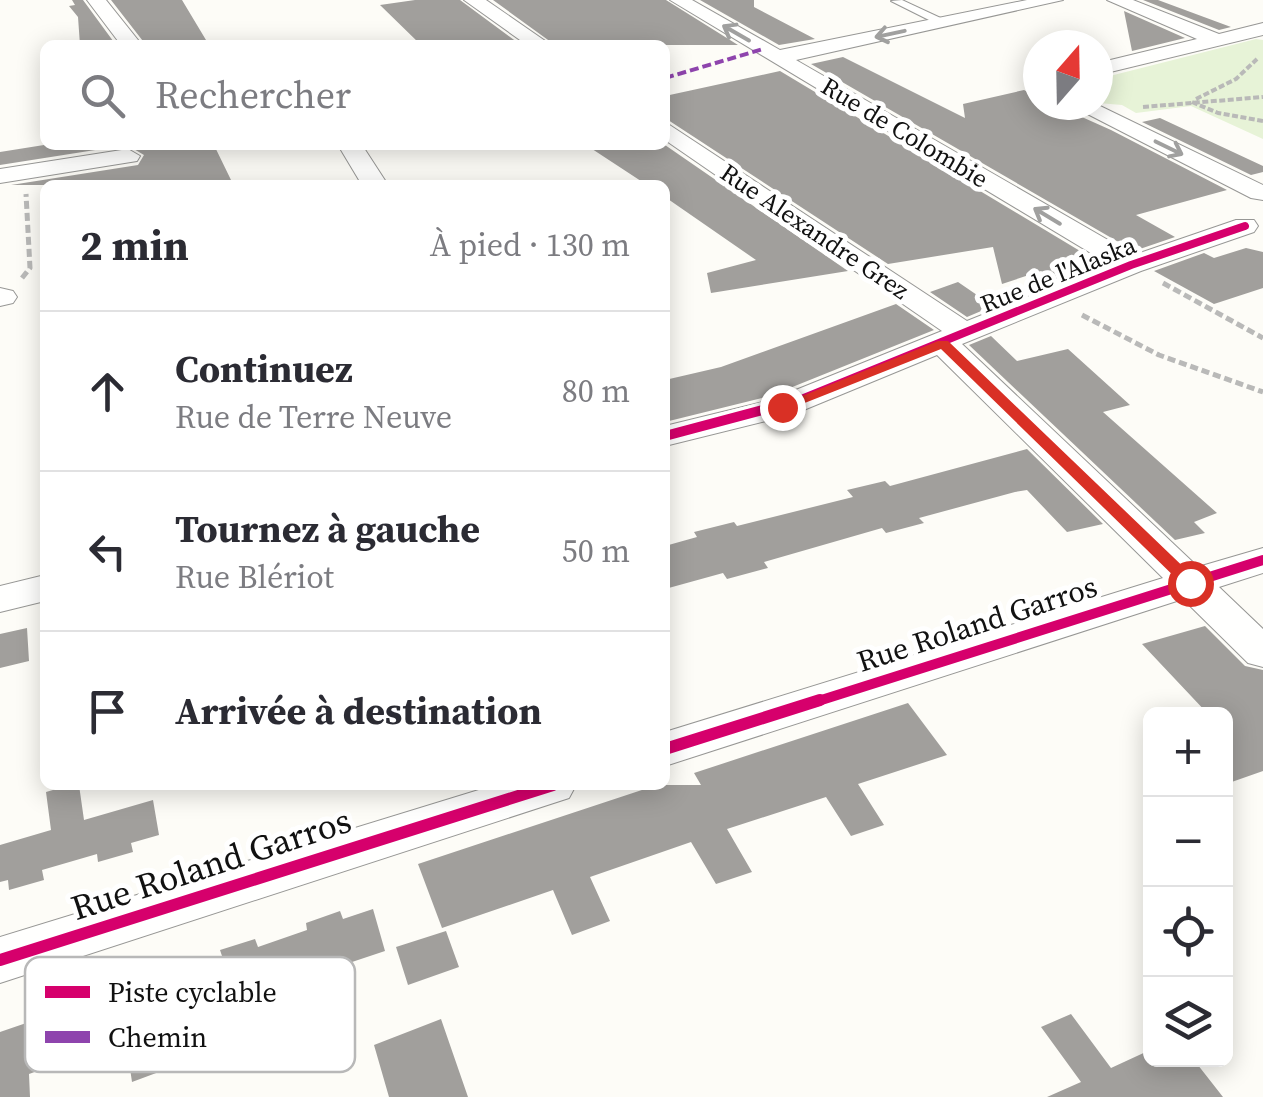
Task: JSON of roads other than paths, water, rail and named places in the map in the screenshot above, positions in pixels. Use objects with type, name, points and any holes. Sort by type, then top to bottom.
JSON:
[{"type":"street","points":[[96,0],[128,40]]},
{"type":"street","points":[[473,0],[533,40]]},
{"type":"street","name":"Rue de Colombie","points":[[679,0],[1131,265]]},
{"type":"street","points":[[778,57],[1054,0]]},
{"type":"street","points":[[1116,0],[1218,40]]},
{"type":"street","points":[[1113,66],[1263,28]]},
{"type":"street","points":[[1112,120],[1262,193]]},
{"type":"street","name":"Rue Alexandre Grez","points":[[670,132],[954,338],[1190,583],[1263,653]]},
{"type":"street","points":[[12,174],[132,150],[139,180]]},
{"type":"street","points":[[353,150],[372,180]]},
{"type":"street","points":[[1254,229],[1237,218],[1241,205],[1262,193]]},
{"type":"street","name":"Rue de l'Alaska","points":[[670,435],[782,407],[1131,265],[1254,229]]},
{"type":"street","name":"Rue Roland Garros","points":[[670,748],[1263,560]]},
{"type":"street","points":[[0,599],[40,589]]},
{"type":"street","name":"Rue Roland Garros","points":[[0,960],[537,790]]},
{"type":"lane","points":[[896,1],[944,23]]}]
